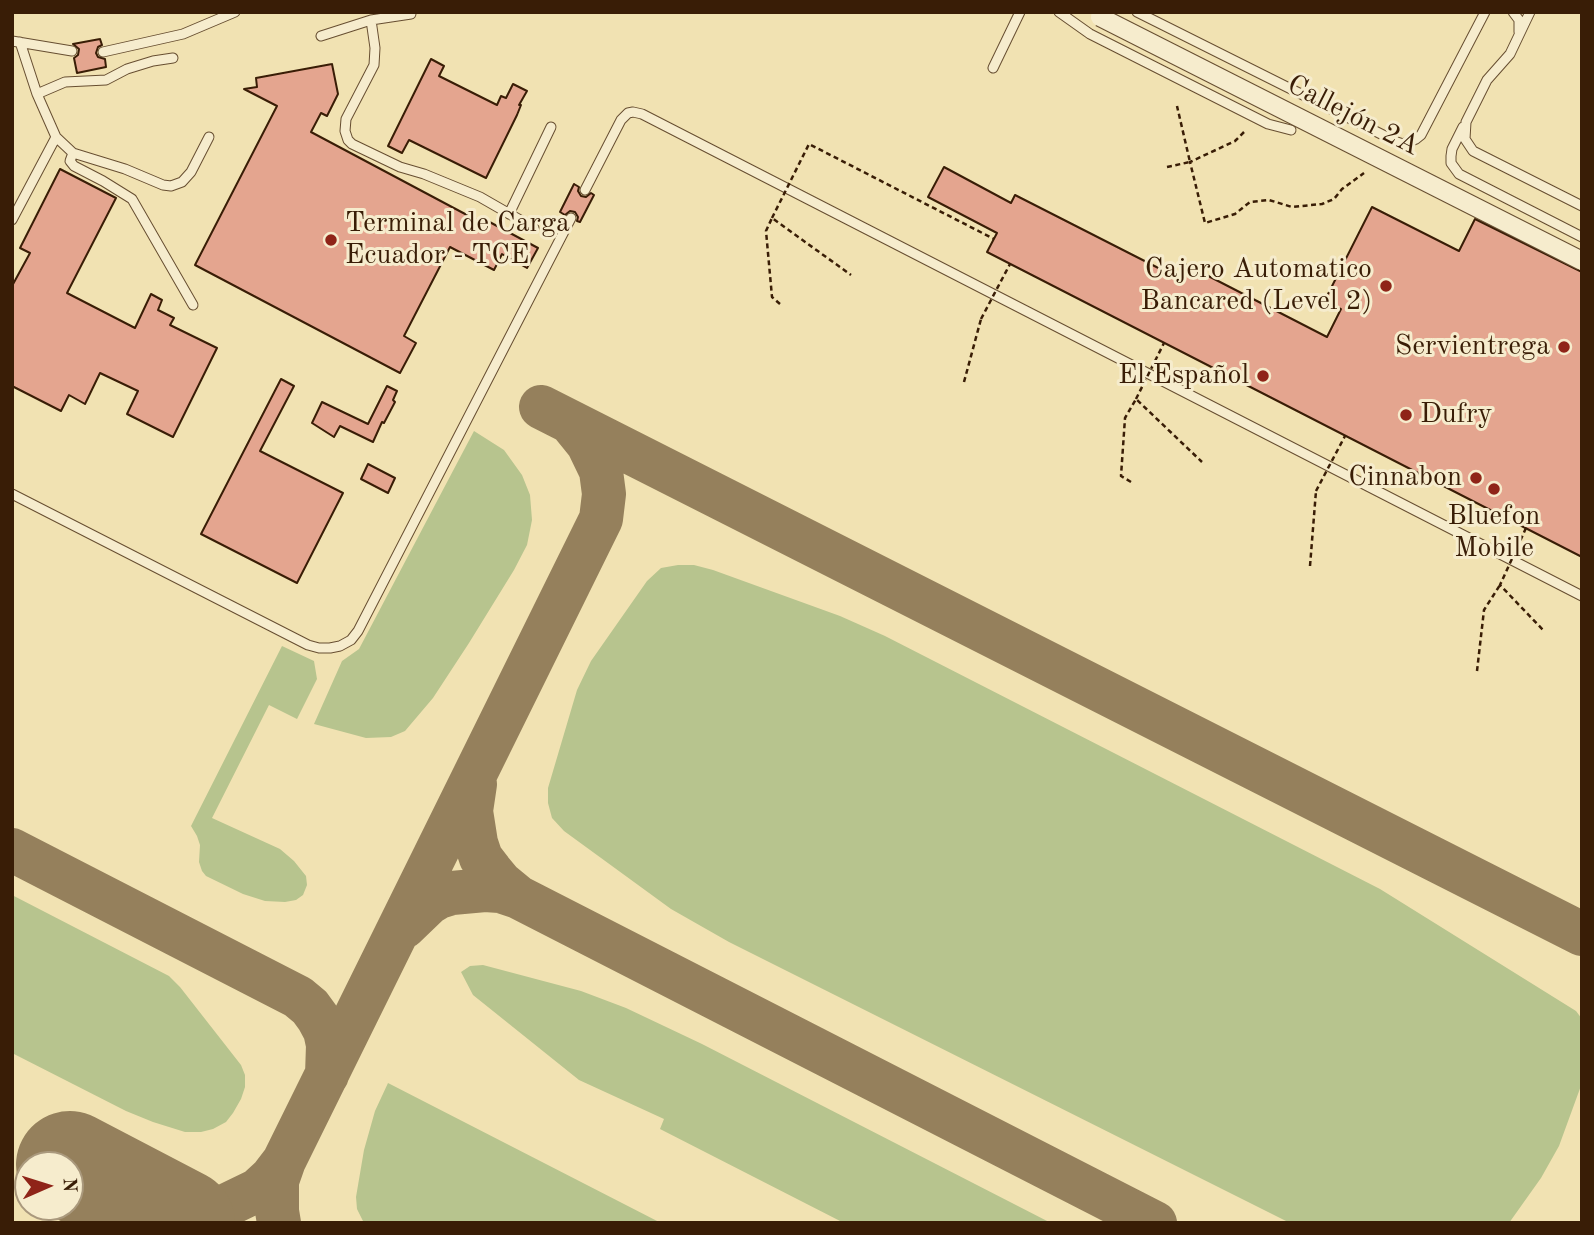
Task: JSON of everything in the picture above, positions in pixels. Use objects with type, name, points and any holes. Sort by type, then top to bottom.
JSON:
[{"type":"street","name":"Callejón 2A","points":[[1100,17],[1582,261]]},
{"type":"lane","points":[[103,52],[183,34],[234,12]]},
{"type":"lane","points":[[993,68],[1020,12]]},
{"type":"lane","points":[[1059,12],[1090,34],[1268,124],[1291,130]]},
{"type":"lane","points":[[1137,12],[1403,144],[1421,135],[1485,12]]},
{"type":"lane","points":[[1513,12],[1520,27],[1518,37]]},
{"type":"lane","points":[[1530,12],[1510,54],[1487,80],[1452,149],[1451,163],[1459,174],[1582,237]]},
{"type":"lane","points":[[321,36],[371,20],[411,14]]},
{"type":"lane","points":[[371,20],[375,48],[374,65],[346,119],[345,131],[348,140],[400,167],[480,197],[534,228]]},
{"type":"lane","points":[[16,41],[72,51]]},
{"type":"lane","points":[[16,41],[56,137],[73,153],[171,186],[182,182],[191,172],[209,137]]},
{"type":"lane","points":[[37,94],[65,82],[106,80],[127,69],[173,58]]},
{"type":"lane","points":[[584,190],[621,120],[628,113],[642,114],[1582,596]]},
{"type":"lane","points":[[1466,122],[1465,139],[1474,151],[1582,206]]},
{"type":"lane","points":[[509,214],[551,127]]},
{"type":"lane","points":[[12,220],[56,137]]},
{"type":"lane","points":[[73,153],[70,161],[74,166],[132,199],[193,305]]},
{"type":"lane","points":[[12,494],[309,645],[319,648],[340,646],[351,640],[358,631],[571,218]]},
{"type":"path","points":[[1177,106],[1205,223],[1235,214],[1250,202],[1269,200],[1292,207],[1322,204],[1334,199],[1342,189],[1364,173]]},
{"type":"path","points":[[1167,167],[1190,162],[1235,141],[1244,132]]},
{"type":"path","points":[[780,304],[772,297],[765,231],[809,144],[994,239]]},
{"type":"path","points":[[772,218],[850,275]]},
{"type":"path","points":[[964,382],[981,319],[1010,264]]},
{"type":"path","points":[[1131,482],[1121,476],[1125,418],[1164,343]]},
{"type":"path","points":[[1136,399],[1202,462]]},
{"type":"path","points":[[1310,566],[1317,491],[1345,436]]},
{"type":"path","points":[[1477,671],[1484,610],[1500,585],[1526,528]]},
{"type":"path","points":[[1500,585],[1544,631]]},
{"type":"green space","points":[[474,431],[504,450],[522,475],[530,495],[532,520],[527,545],[514,570],[433,698],[405,731],[391,737],[366,738],[314,724],[342,661],[359,649]]},
{"type":"green space","points":[[694,565],[713,570],[840,616],[885,636],[1380,889],[1576,1011],[1582,1019],[1582,1083],[1559,1146],[1541,1178],[1509,1223],[1290,1223],[729,942],[671,909],[564,831],[552,818],[548,788],[577,690],[591,661],[647,581],[661,568]]},
{"type":"green space","points":[[282,646],[314,661],[317,679],[297,719],[269,705],[212,818],[280,849],[294,861],[306,876],[307,885],[303,895],[296,900],[285,902],[265,901],[243,894],[206,876],[199,862],[200,845],[191,826]]},
{"type":"green space","points":[[12,895],[169,976],[180,987],[241,1065],[245,1075],[241,1099],[226,1122],[201,1132],[185,1132],[153,1122],[12,1053]]},
{"type":"green space","points":[[483,965],[581,991],[626,1008],[702,1044],[1051,1223],[844,1223],[660,1129],[664,1119],[579,1080],[473,995],[461,972],[470,966]]},
{"type":"green space","points":[[388,1083],[661,1223],[364,1223],[357,1209],[356,1197],[364,1150],[375,1111]]},
{"type":"building","points":[[100,39],[102,45],[96,53],[98,57],[105,59],[106,67],[77,73],[74,58],[79,49],[73,44]]},
{"type":"building","points":[[431,59],[444,66],[439,76],[497,105],[501,96],[506,98],[513,84],[527,91],[486,178],[409,140],[402,153],[388,146]]},
{"type":"building","name":"Terminal de Carga Ecuador - TCE","points":[[332,64],[338,94],[327,116],[321,113],[311,132],[482,223],[484,219],[538,248],[527,268],[502,254],[494,270],[450,247],[404,336],[416,343],[400,373],[195,265],[277,106],[244,89],[257,87],[256,78]]},
{"type":"building","points":[[944,167],[1011,203],[1015,195],[1178,278],[1185,264],[1327,337],[1341,309],[1325,300],[1372,207],[1459,251],[1475,219],[1582,272],[1582,557],[987,252],[997,233],[928,197]]},
{"type":"building","points":[[60,169],[116,198],[67,293],[135,328],[151,294],[162,300],[158,310],[174,318],[170,325],[217,348],[173,437],[127,414],[138,391],[100,373],[85,404],[69,395],[61,411],[12,386],[12,286],[30,253],[20,248]]},
{"type":"building","points":[[574,184],[579,187],[581,196],[586,197],[591,193],[594,195],[580,222],[577,221],[575,212],[570,211],[565,215],[560,212]]},
{"type":"building","points":[[281,379],[294,386],[260,451],[343,493],[297,583],[201,534]]},
{"type":"building","points":[[387,386],[397,391],[393,400],[395,402],[373,442],[340,426],[334,437],[312,423],[322,402],[368,424]]},
{"type":"building","points":[[368,464],[395,478],[388,493],[361,479]]},
{"type":"taxiway","points":[[541,407],[1582,934]]},
{"type":"taxiway","points":[[152,1208],[189,1212],[227,1205],[258,1190],[284,1161],[601,519],[604,494],[601,471],[588,444],[571,423]]},
{"type":"taxiway","points":[[475,784],[471,811],[481,858],[501,883],[518,897],[1155,1223]]},
{"type":"taxiway","points":[[12,850],[298,997],[310,1007],[325,1031],[328,1045],[327,1075]]},
{"type":"taxiway","points":[[404,927],[429,903],[452,893],[485,890],[500,891],[518,897]]},
{"type":"taxiway","points":[[279,1223],[277,1181],[284,1161]]},
{"type":"runway","points":[[84,1172],[181,1223]]},
{"type":"place","name":"Terminal de Carga Ecuador - TCE","points":[[331,240]]},
{"type":"place","name":"Cajero Automatico Bancared (Level 2)","points":[[1386,286]]},
{"type":"place","name":"Servientrega","points":[[1564,347]]},
{"type":"place","name":"El Español","points":[[1263,376]]},
{"type":"place","name":"Dufry","points":[[1406,415]]},
{"type":"place","name":"Cinnabon","points":[[1476,478]]},
{"type":"place","name":"Bluefon Mobile","points":[[1494,489]]}]
